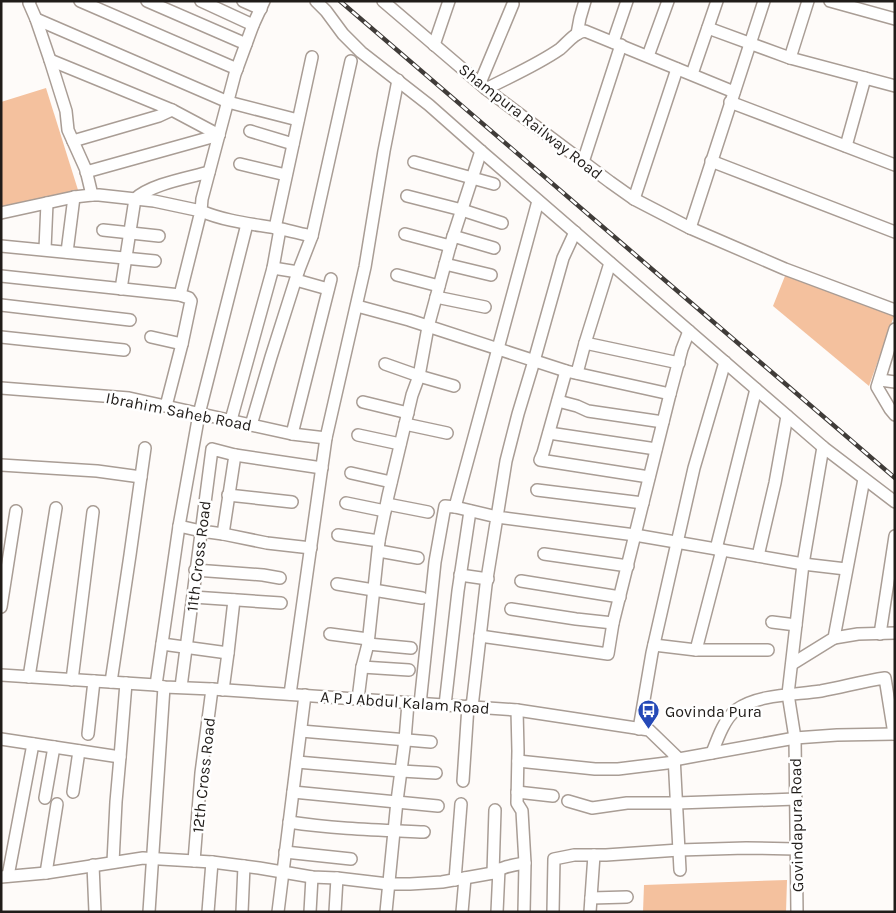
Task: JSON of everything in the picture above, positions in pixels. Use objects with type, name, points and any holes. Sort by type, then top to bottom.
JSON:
[{"type":"street","points":[[30,1],[29,3],[66,111],[68,130],[86,172],[92,195]]},
{"type":"street","points":[[80,1],[237,69]]},
{"type":"street","points":[[147,1],[246,44]]},
{"type":"street","points":[[201,1],[253,25]]},
{"type":"street","points":[[180,295],[201,212],[202,199],[237,69],[262,5],[243,1]]},
{"type":"street","points":[[316,1],[343,34],[361,52],[429,105],[823,447],[895,502]]},
{"type":"street","points":[[434,45],[450,1]]},
{"type":"street","points":[[577,34],[585,1]]},
{"type":"street","points":[[583,162],[617,44],[627,1]]},
{"type":"street","points":[[648,56],[668,1]]},
{"type":"street","points":[[692,74],[717,1]]},
{"type":"street","points":[[690,228],[764,1]]},
{"type":"street","points":[[790,58],[808,1]]},
{"type":"street","points":[[830,1],[895,19]]},
{"type":"street","name":"Shampura Railway Road","points":[[385,2],[483,86],[634,199],[690,228],[785,269],[895,310]]},
{"type":"street","points":[[483,86],[513,4]]},
{"type":"street","points":[[36,19],[228,102],[298,120]]},
{"type":"street","points":[[708,28],[790,58],[895,86]]},
{"type":"street","points":[[483,86],[547,57],[577,34],[585,31],[692,74],[732,97],[846,146],[895,164]]},
{"type":"street","points":[[231,420],[273,268],[286,175],[312,57]]},
{"type":"street","points":[[50,60],[172,110],[219,135]]},
{"type":"street","points":[[251,425],[297,276],[312,236],[351,61]]},
{"type":"street","points":[[634,199],[677,68]]},
{"type":"street","points":[[846,146],[865,78]]},
{"type":"street","points":[[290,694],[326,438],[365,267],[398,80]]},
{"type":"street","points":[[73,141],[159,116],[172,110]]},
{"type":"street","points":[[250,131],[293,144]]},
{"type":"street","points":[[86,172],[219,135]]},
{"type":"street","points":[[358,699],[368,641],[379,546],[400,444],[412,395],[419,376],[428,327],[445,264],[481,151]]},
{"type":"street","points":[[711,161],[895,232]]},
{"type":"street","points":[[414,162],[494,184]]},
{"type":"street","points":[[240,164],[286,175]]},
{"type":"street","points":[[121,289],[134,199],[150,189],[209,172]]},
{"type":"street","points":[[1,213],[74,197],[99,195],[154,201],[215,217],[312,236]]},
{"type":"street","points":[[407,196],[462,210],[502,223]]},
{"type":"street","points":[[67,252],[74,197]]},
{"type":"street","points":[[456,507],[538,201]]},
{"type":"street","points":[[44,250],[47,203]]},
{"type":"street","points":[[149,912],[162,644],[179,526],[199,414],[247,224]]},
{"type":"street","points":[[103,230],[159,236]]},
{"type":"street","points":[[463,780],[470,707],[506,461],[562,258],[575,232]]},
{"type":"street","points":[[405,234],[494,248]]},
{"type":"street","points":[[1,246],[155,261]]},
{"type":"street","points":[[610,263],[586,343],[558,401],[540,460],[649,478]]},
{"type":"street","points":[[445,264],[491,275]]},
{"type":"street","points":[[273,268],[330,284],[292,434]]},
{"type":"street","points":[[397,274],[438,291],[485,307]]},
{"type":"street","points":[[1,276],[180,295],[189,298],[191,301],[182,344],[166,406]]},
{"type":"street","points":[[1,305],[130,320]]},
{"type":"street","points":[[357,306],[572,372],[670,394]]},
{"type":"street","points":[[893,411],[877,387],[895,330]]},
{"type":"street","points":[[480,636],[608,654],[613,624],[656,448],[689,331]]},
{"type":"street","points":[[1,336],[124,350]]},
{"type":"street","points":[[151,337],[182,344]]},
{"type":"street","points":[[586,343],[679,363]]},
{"type":"street","points":[[639,729],[654,645],[694,468],[724,362]]},
{"type":"street","points":[[385,364],[454,386]]},
{"type":"street","points":[[880,380],[895,382]]},
{"type":"street","name":"Ibrahim Saheb Road","points":[[1,388],[129,398],[292,434],[326,438]]},
{"type":"street","points":[[696,650],[756,389]]},
{"type":"street","points":[[558,401],[578,406],[588,411],[663,422]]},
{"type":"street","points":[[364,402],[446,434]]},
{"type":"street","points":[[758,556],[787,416]]},
{"type":"street","points":[[549,433],[656,448]]},
{"type":"street","points":[[358,435],[400,444]]},
{"type":"street","name":"Govindapura Road","points":[[797,912],[795,738],[788,694],[803,564],[823,447]]},
{"type":"street","points":[[111,682],[145,448]]},
{"type":"street","name":"11th Cross Road","points":[[181,687],[212,449],[235,455]]},
{"type":"street","points":[[222,534],[235,455],[322,468]]},
{"type":"street","points":[[1,466],[96,471],[141,476]]},
{"type":"street","points":[[351,473],[392,482]]},
{"type":"street","points":[[834,638],[864,478]]},
{"type":"street","points":[[537,490],[643,504]]},
{"type":"street","points":[[228,495],[292,502]]},
{"type":"street","points":[[346,503],[428,512]]},
{"type":"street","points":[[420,704],[435,562],[445,506],[497,517],[635,535],[803,564],[846,569]]},
{"type":"street","points":[[29,677],[56,508]]},
{"type":"street","points":[[1,607],[16,511]]},
{"type":"street","points":[[445,705],[460,575],[470,511]]},
{"type":"street","points":[[72,680],[93,512]]},
{"type":"street","points":[[179,526],[268,543],[311,548]]},
{"type":"street","points":[[338,535],[418,558]]},
{"type":"street","points":[[880,634],[895,536]]},
{"type":"street","points":[[544,554],[628,566]]},
{"type":"street","points":[[196,570],[280,578]]},
{"type":"street","points":[[460,575],[488,579]]},
{"type":"street","points":[[521,581],[620,596]]},
{"type":"street","points":[[337,584],[422,598]]},
{"type":"street","points":[[193,597],[281,603]]},
{"type":"street","name":"12th Cross Road","points":[[194,861],[201,773],[217,689],[228,653],[234,600]]},
{"type":"street","points":[[511,608],[613,624]]},
{"type":"street","points":[[772,622],[796,625]]},
{"type":"street","points":[[792,664],[834,638],[858,634],[895,633]]},
{"type":"street","points":[[330,634],[411,648]]},
{"type":"street","points":[[162,644],[228,653]]},
{"type":"street","points":[[654,645],[696,650],[768,650]]},
{"type":"street","points":[[362,667],[409,670]]},
{"type":"street","name":"A P J Abdul Kalam Road","points":[[2,678],[29,677],[111,682],[517,710],[649,730],[674,758]]},
{"type":"street","points":[[518,761],[618,769],[674,758],[679,759],[795,738],[894,734],[885,678],[821,691],[788,694],[755,701],[735,710],[722,727],[712,753]]},
{"type":"street","points":[[88,734],[94,681]]},
{"type":"street","points":[[113,862],[126,683]]},
{"type":"street","points":[[278,912],[305,695]]},
{"type":"street","points":[[386,912],[396,802],[408,703]]},
{"type":"street","points":[[517,710],[517,803],[522,811],[525,863],[524,912]]},
{"type":"street","points":[[301,732],[431,742]]},
{"type":"street","points":[[1,739],[120,757]]},
{"type":"street","points":[[34,744],[5,876],[153,858],[212,862],[312,877],[388,884],[410,884],[460,879],[525,863]]},
{"type":"street","points":[[45,798],[54,747]]},
{"type":"street","points":[[73,792],[79,751]]},
{"type":"street","points":[[674,758],[680,870]]},
{"type":"street","points":[[297,762],[436,773]]},
{"type":"street","points":[[294,792],[438,806]]},
{"type":"street","points":[[517,792],[553,796]]},
{"type":"street","points":[[568,801],[592,808],[627,803],[796,799]]},
{"type":"street","points":[[46,872],[57,804]]},
{"type":"street","points":[[461,804],[460,879],[462,912]]},
{"type":"street","points":[[495,810],[497,912]]},
{"type":"street","points":[[289,822],[345,829],[424,832]]},
{"type":"street","points":[[553,912],[554,859],[574,855],[679,850],[796,849]]},
{"type":"street","points":[[285,852],[351,859]]},
{"type":"street","points":[[590,912],[594,855]]},
{"type":"street","points":[[208,912],[212,862]]},
{"type":"street","points":[[93,865],[95,912]]},
{"type":"street","points":[[242,912],[244,866]]},
{"type":"street","points":[[310,912],[312,877]]},
{"type":"street","points":[[336,912],[338,878]]},
{"type":"street","points":[[591,898],[627,897]]},
{"type":"shaded area","points":[[46,88],[78,190],[1,208],[1,102]]},
{"type":"shaded area","points":[[787,271],[894,316],[869,386],[773,306]]},
{"type":"shaded area","points":[[787,880],[786,912],[643,912],[644,885]]},
{"type":"railway","points":[[340,1],[895,478]]},
{"type":"place","name":"Govinda Pura","points":[[649,730]]}]
